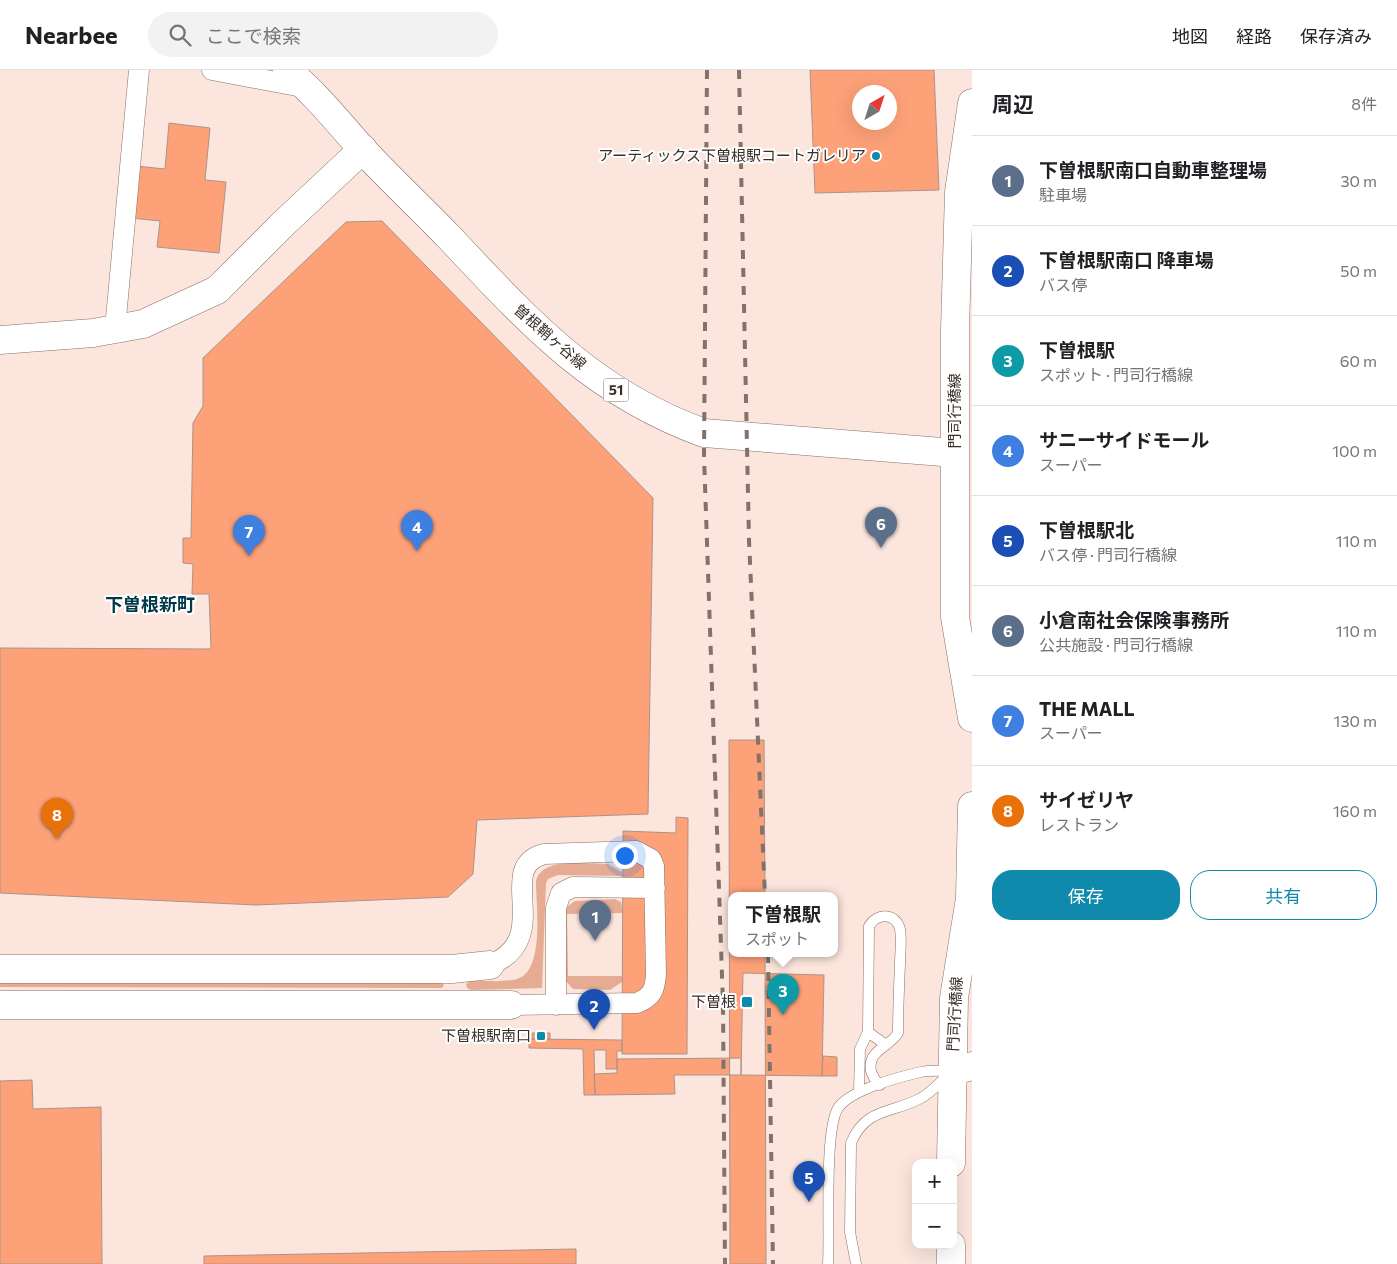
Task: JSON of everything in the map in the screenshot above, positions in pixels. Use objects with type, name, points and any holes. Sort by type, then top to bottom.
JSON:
[{"type":"main road","name":"曽根鞘ヶ谷線","points":[[287,70],[310,89],[363,150],[520,313],[546,337],[600,380],[651,411],[704,432],[955,454]]},
{"type":"main road","name":"門司行橋線","points":[[972,103],[959,192],[963,331],[955,454],[964,619],[972,718]]},
{"type":"main road","points":[[0,340],[93,333],[143,324],[217,290],[284,222],[363,150]]},
{"type":"main road","name":"門司行橋線","points":[[951,1159],[962,1068],[954,998],[966,944],[970,898],[972,806]]},
{"type":"main road","points":[[0,969],[452,968],[490,965]]},
{"type":"main road","points":[[0,1005],[511,1005]]},
{"type":"main road","points":[[950,1249],[951,1264]]},
{"type":"street","points":[[115,329],[139,70]]},
{"type":"street","points":[[212,70],[310,89]]},
{"type":"street","points":[[490,965],[504,959],[513,951],[520,940],[522,872],[535,856],[544,854],[636,851],[651,859],[654,866],[655,888],[656,974],[655,989],[648,998],[637,1003],[511,1005]]},
{"type":"street","points":[[556,1005],[556,908],[561,893],[572,887],[655,888]]},
{"type":"lane","points":[[859,1092],[860,1049],[868,1032],[869,926],[876,918],[883,915],[891,917],[897,922],[900,939],[898,1033],[893,1040],[872,1056],[870,1062],[874,1081],[880,1085]]},
{"type":"lane","points":[[868,1032],[886,1045]]},
{"type":"lane","points":[[828,1264],[830,1132],[838,1107],[859,1092],[880,1085],[922,1072],[962,1068]]},
{"type":"lane","points":[[856,1264],[850,1232],[851,1143],[856,1131],[869,1117],[922,1098],[962,1068]]},
{"type":"shaded area","points":[[567,863],[608,864],[622,872],[623,876],[558,875],[548,879],[546,883],[542,988],[471,990],[467,988],[466,984],[470,981],[517,979],[526,973],[532,964],[537,936],[536,881],[540,873],[547,868]]},
{"type":"shaded area","points":[[615,899],[621,902],[623,913],[567,914],[568,976],[622,976],[622,982],[610,990],[573,989],[565,980],[565,908],[575,901]]},
{"type":"shaded area","points":[[0,977],[441,982],[444,985],[442,988],[0,987]]},
{"type":"building","name":"アーティックス下曽根駅コートガレリア","points":[[810,70],[934,70],[939,190],[815,193]]},
{"type":"building","points":[[169,123],[210,128],[205,180],[226,182],[219,253],[157,247],[160,221],[131,218],[136,166],[165,169]]},
{"type":"building","points":[[382,221],[653,498],[648,814],[477,820],[473,874],[448,897],[256,905],[0,893],[0,648],[211,649],[209,594],[192,594],[193,564],[183,563],[183,538],[191,538],[193,423],[203,406],[203,358],[346,222]]},
{"type":"building","points":[[729,740],[764,740],[765,892],[729,892]]},
{"type":"building","points":[[676,817],[688,818],[687,1054],[622,1054],[623,831],[676,833]]},
{"type":"building","points":[[729,957],[765,957],[766,1264],[730,1264]]},
{"type":"building","points":[[743,973],[824,975],[822,1076],[741,1075]]},
{"type":"building","name":"下曽根駅南口","points":[[532,1033],[550,1033],[550,1039],[532,1039]]},
{"type":"building","points":[[529,1039],[622,1040],[622,1051],[617,1051],[617,1069],[606,1069],[606,1050],[594,1050],[595,1095],[584,1095],[583,1049],[529,1048]]},
{"type":"building","points":[[823,1056],[837,1057],[837,1076],[822,1076]]},
{"type":"building","points":[[741,1058],[741,1075],[674,1075],[675,1094],[595,1095],[594,1074],[617,1073],[617,1059]]},
{"type":"building","points":[[32,1080],[33,1109],[101,1107],[102,1264],[0,1264],[0,1081]]},
{"type":"building","points":[[576,1249],[576,1264],[204,1264],[204,1256]]},
{"type":"railway","points":[[707,70],[704,456],[723,1004],[725,1264]]},
{"type":"railway","points":[[739,70],[749,540],[765,892]]},
{"type":"railway","points":[[768,957],[773,1264]]},
{"type":"place","name":"アーティックス下曽根駅コートガレリア","points":[[876,156]]},
{"type":"place","name":"小倉南社会保険事務所","points":[[881,548]]},
{"type":"place","name":"サニーサイドモール","points":[[417,551]]},
{"type":"place","name":"THE MALL","points":[[249,556]]},
{"type":"place","name":"サイゼリヤ","points":[[57,839]]},
{"type":"place","name":"下曽根駅南口自動車整理場","points":[[595,941]]},
{"type":"place","name":"下曽根","points":[[747,1002]]},
{"type":"place","name":"下曽根駅","points":[[783,1015]]},
{"type":"place","name":"下曽根駅南口 降車場","points":[[594,1030]]},
{"type":"place","name":"下曽根駅南口","points":[[541,1036]]},
{"type":"place","name":"下曽根駅北","points":[[809,1202]]},
{"type":"district","name":"下曽根新町","points":[[150,605]]}]
